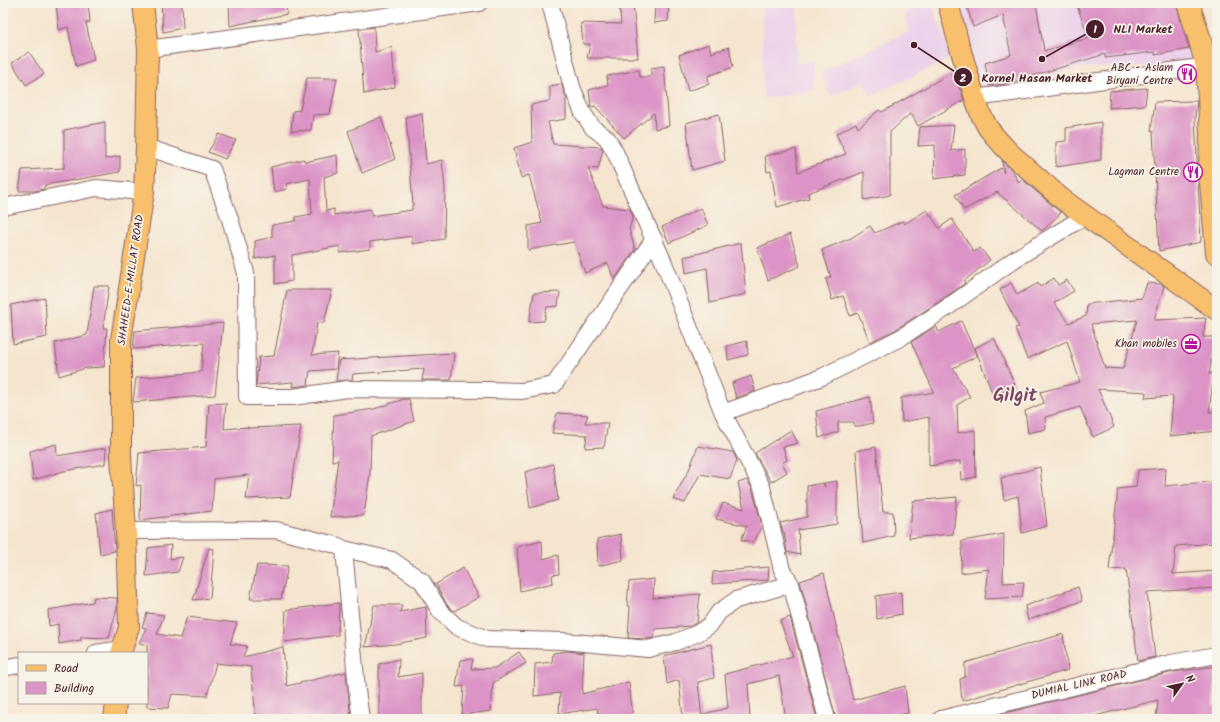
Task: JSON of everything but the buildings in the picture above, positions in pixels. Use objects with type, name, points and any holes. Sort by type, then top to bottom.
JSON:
[{"type":"highway","points":[[1188,3],[1200,37],[1207,66],[1211,133],[1210,171],[1217,253]]},
{"type":"main road","name":"SHAHEED-E-MILLAT ROAD","points":[[121,651],[129,627],[126,531],[121,458],[120,340],[144,192],[148,50],[143,3]]},
{"type":"main road","points":[[948,3],[981,115],[988,128],[1010,154],[1062,198],[1217,310]]},
{"type":"main road","points":[[114,719],[116,704]]},
{"type":"street","points":[[148,50],[479,3]]},
{"type":"street","points":[[550,3],[572,87],[583,113],[593,128],[607,138],[611,145],[654,239],[723,413],[762,487],[782,570],[790,584],[827,719]]},
{"type":"street","points":[[975,98],[1207,66]]},
{"type":"street","points":[[146,147],[212,169],[230,219],[246,273],[247,397],[293,397],[347,389],[522,391],[554,385],[654,239]]},
{"type":"street","points":[[3,207],[96,188],[144,192]]},
{"type":"street","points":[[723,413],[822,377],[900,338],[948,307],[1015,259],[1087,215]]},
{"type":"street","points":[[126,531],[276,530],[336,545],[344,549],[392,560],[422,581],[440,611],[457,627],[487,638],[563,641],[648,649],[676,642],[698,633],[710,625],[719,612],[736,600],[790,584]]},
{"type":"street","points":[[344,549],[356,690],[361,719]]},
{"type":"street","points":[[108,652],[121,651]]},
{"type":"street","name":"DUMIAL LINK ROAD","points":[[942,719],[1164,665],[1217,655]]},
{"type":"street","points":[[3,668],[18,666]]},
{"type":"shaded area","points":[[762,3],[797,3],[797,63],[814,60],[814,90],[763,99]]},
{"type":"shaded area","points":[[931,3],[952,58],[870,96],[864,81],[830,96],[821,72],[910,31],[904,14]]},
{"type":"shaded area","points":[[948,3],[1188,3],[1207,66],[1074,68],[975,98]]},
{"type":"place","name":"Kornel Hasan Market","points":[[914,45]]},
{"type":"place","name":"NLI Market","points":[[1042,59]]},
{"type":"place","name":"ABC - Aslam Biryani Centre","points":[[1187,74]]},
{"type":"place","name":"Lagman Centre","points":[[1193,172]]},
{"type":"place","name":"Khan mobiles","points":[[1191,344]]},
{"type":"district","name":"Gilgit","points":[[1015,396]]}]
